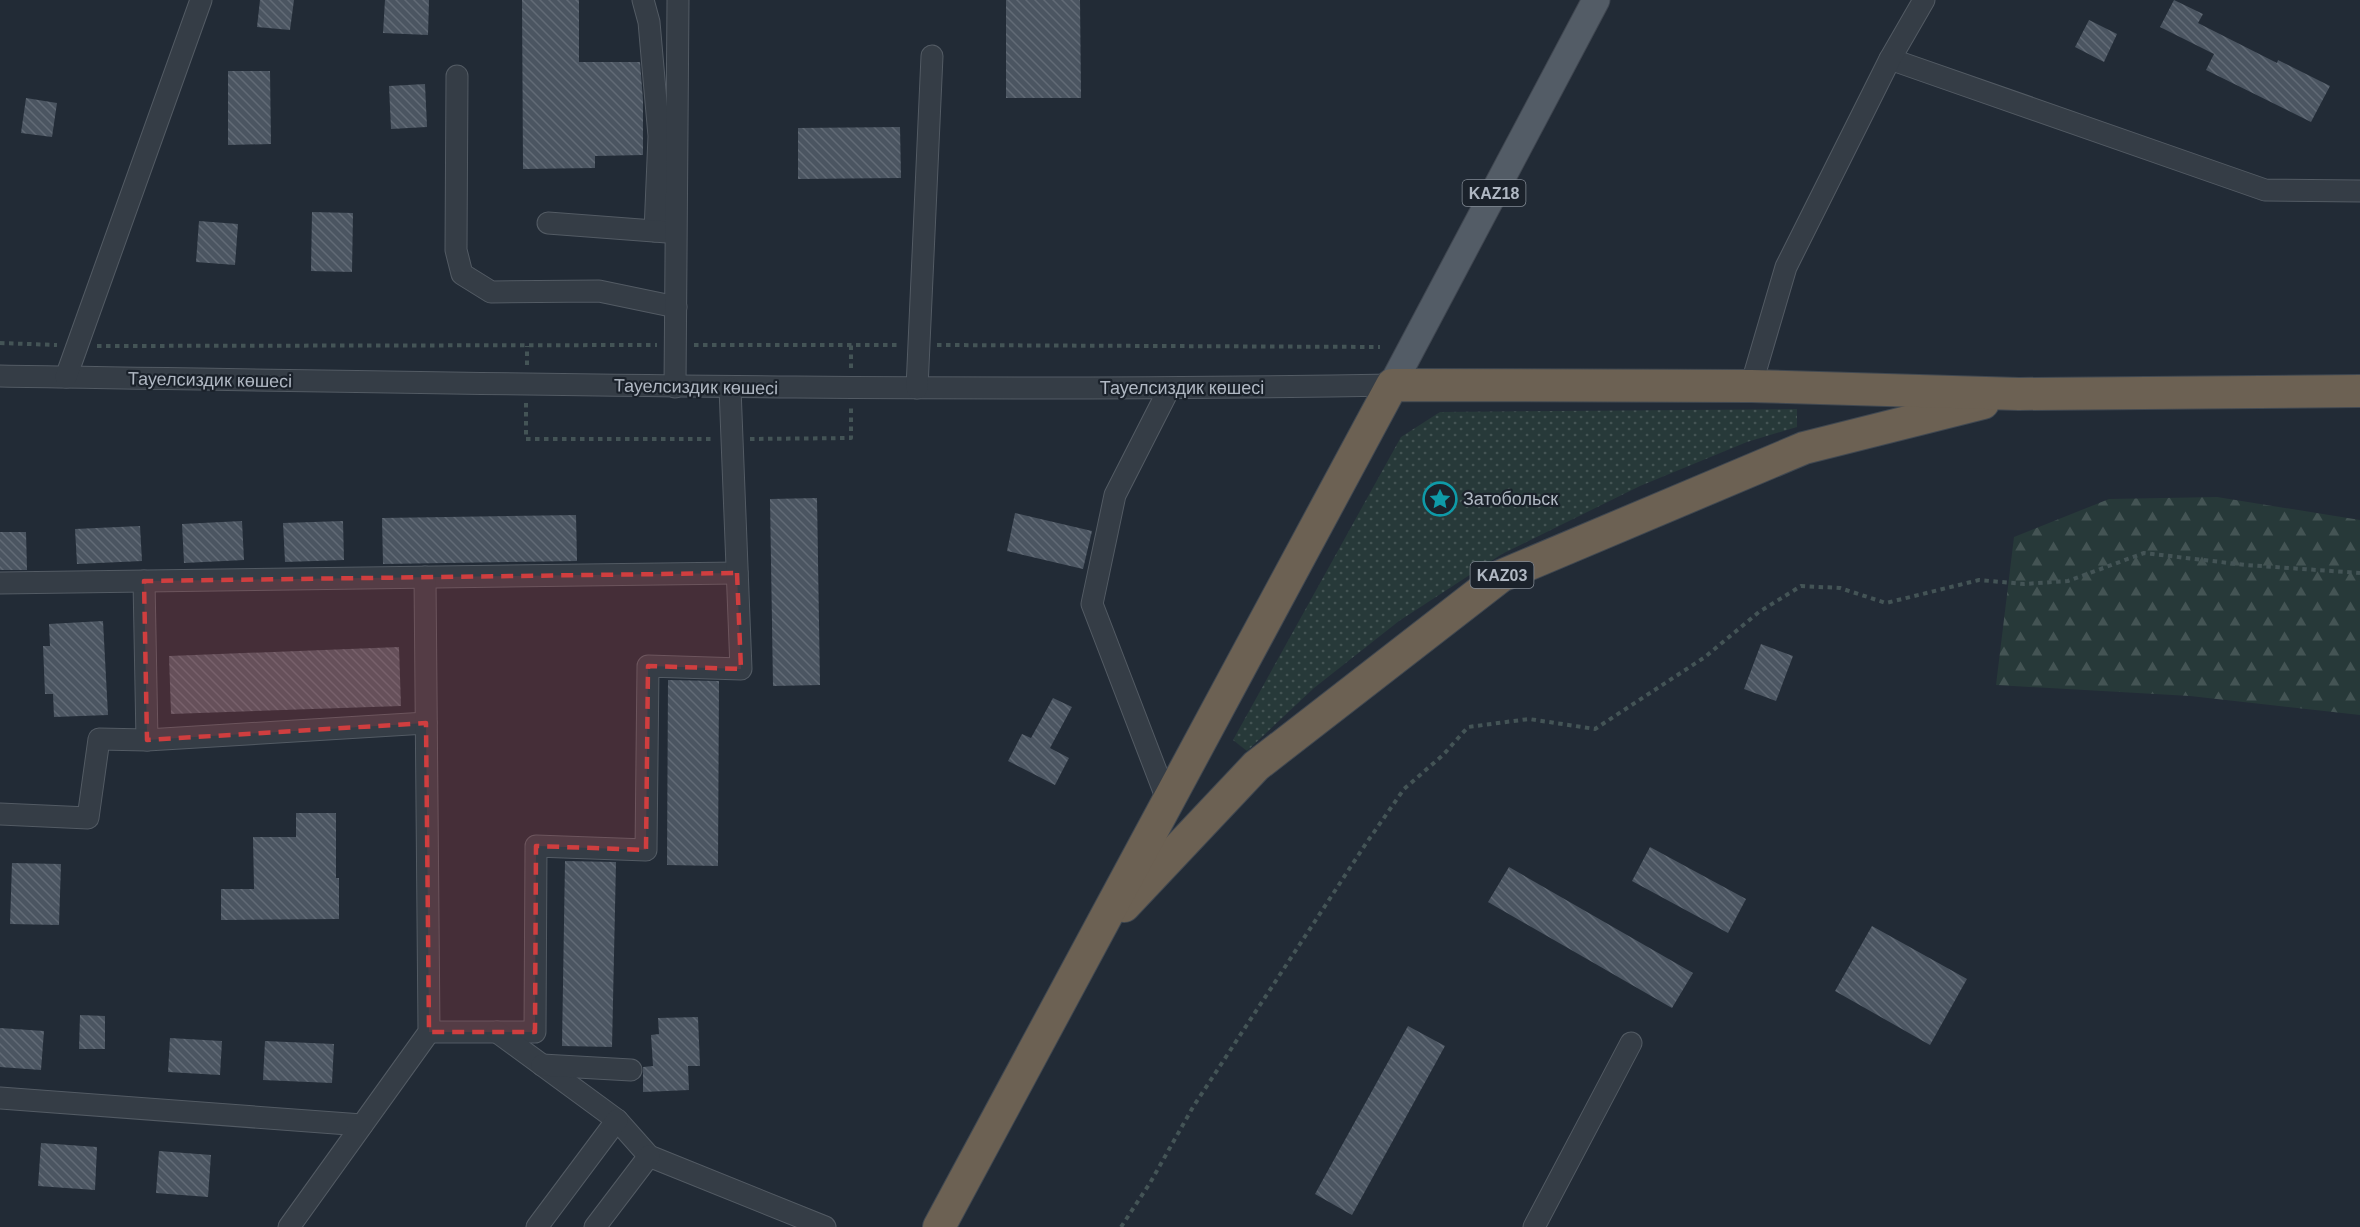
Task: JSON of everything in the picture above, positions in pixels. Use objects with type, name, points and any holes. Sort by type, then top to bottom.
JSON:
[{"type":"highway","name":"KАZ03","points":[[939,1227],[1392,385],[1751,386],[2019,394],[2360,392]]},
{"type":"highway","name":"KАZ03","points":[[1093,939],[1256,766],[1501,576],[1804,448],[2019,394]]},
{"type":"main road","name":"KAZ18","points":[[1392,385],[1596,0]]},
{"type":"street","points":[[66,377],[201,0]]},
{"type":"street","points":[[643,0],[649,22],[659,136],[655,231]]},
{"type":"street","points":[[675,387],[678,0]]},
{"type":"street","points":[[1751,386],[1786,267],[1890,59],[1924,0]]},
{"type":"street","points":[[917,388],[932,56]]},
{"type":"street","points":[[1890,59],[2265,190],[2360,191]]},
{"type":"street","points":[[457,76],[456,250],[462,274],[491,292],[598,291],[676,307]]},
{"type":"street","points":[[548,223],[677,233]]},
{"type":"street","name":"Тауелсиздик көшесі","points":[[0,376],[730,388],[1169,389],[1392,385]]},
{"type":"street","points":[[429,1032],[535,1032],[536,846],[646,850],[648,666],[741,669],[730,388]]},
{"type":"street","points":[[1168,802],[1092,604],[1115,495],[1169,389]]},
{"type":"street","points":[[0,583],[737,573]]},
{"type":"street","points":[[289,1227],[429,1032],[425,577]]},
{"type":"street","points":[[144,581],[147,740]]},
{"type":"street","points":[[0,814],[88,818],[99,739],[147,740],[426,723]]},
{"type":"street","points":[[497,1032],[617,1120],[649,1156],[825,1227]]},
{"type":"street","points":[[1534,1227],[1631,1042]]},
{"type":"street","points":[[542,1065],[631,1070]]},
{"type":"street","points":[[0,1098],[363,1125]]},
{"type":"street","points":[[537,1227],[617,1120]]},
{"type":"street","points":[[595,1227],[649,1156]]},
{"type":"path","points":[[527,345],[526,439],[851,438],[851,345]]},
{"type":"path","points":[[1121,1227],[1150,1183],[1193,1107],[1365,845],[1404,789],[1443,754],[1468,727],[1529,719],[1595,729],[1706,657],[1758,612],[1801,586],[1840,588],[1886,603],[1979,580],[2024,584],[2068,581],[2144,553],[2246,565],[2360,573]]},
{"type":"highlighted area","points":[[737,573],[741,669],[648,666],[646,850],[536,846],[535,1032],[429,1032],[426,723],[147,740],[144,581]]},
{"type":"green space","points":[[1797,409],[1797,427],[1747,442],[1640,486],[1502,554],[1399,621],[1314,688],[1247,751],[1233,740],[1401,437],[1440,412]]},
{"type":"green space","points":[[2217,497],[2360,520],[2360,715],[2190,696],[1996,685],[2014,537],[2109,499]]},
{"type":"building","points":[[260,0],[294,0],[290,30],[257,27]]},
{"type":"building","points":[[385,0],[429,0],[428,35],[383,33]]},
{"type":"building","points":[[522,0],[579,0],[579,62],[640,62],[643,155],[595,156],[595,168],[523,169]]},
{"type":"building","points":[[1006,0],[1080,0],[1081,98],[1006,98]]},
{"type":"building","points":[[2174,0],[2203,14],[2198,23],[2277,63],[2278,60],[2330,86],[2311,122],[2206,70],[2214,54],[2160,27]]},
{"type":"building","points":[[2089,20],[2117,34],[2104,62],[2075,47]]},
{"type":"building","points":[[228,71],[270,71],[271,144],[228,145]]},
{"type":"building","points":[[425,84],[427,127],[391,129],[389,86]]},
{"type":"building","points":[[26,98],[57,103],[52,137],[21,133]]},
{"type":"building","points":[[900,127],[901,178],[798,179],[798,128]]},
{"type":"building","points":[[312,212],[353,213],[352,272],[311,271]]},
{"type":"building","points":[[199,221],[238,224],[235,265],[196,262]]},
{"type":"building","points":[[817,498],[820,685],[773,686],[770,499]]},
{"type":"building","points":[[1015,513],[1092,531],[1083,569],[1007,551]]},
{"type":"building","points":[[576,515],[577,561],[383,564],[382,518]]},
{"type":"building","points":[[242,521],[244,560],[184,563],[182,524]]},
{"type":"building","points":[[343,521],[344,560],[285,562],[283,523]]},
{"type":"building","points":[[140,526],[142,561],[77,564],[75,529]]},
{"type":"building","points":[[0,532],[26,532],[27,570],[0,570]]},
{"type":"building","points":[[103,621],[108,715],[54,717],[53,694],[45,694],[43,646],[50,646],[49,624]]},
{"type":"building","points":[[1761,644],[1793,656],[1776,701],[1744,689]]},
{"type":"building","points":[[399,647],[401,706],[171,714],[169,656]]},
{"type":"building","points":[[668,680],[719,681],[718,866],[667,865]]},
{"type":"building","points":[[1053,698],[1072,707],[1050,748],[1069,758],[1055,785],[1008,761],[1022,734],[1031,738]]},
{"type":"building","points":[[296,813],[336,813],[336,878],[339,878],[339,919],[221,920],[221,889],[254,889],[253,837],[296,837]]},
{"type":"building","points":[[1650,847],[1746,899],[1728,933],[1632,881]]},
{"type":"building","points":[[565,861],[616,862],[612,1047],[562,1046]]},
{"type":"building","points":[[12,863],[61,864],[59,925],[10,924]]},
{"type":"building","points":[[1509,867],[1693,973],[1672,1008],[1488,902]]},
{"type":"building","points":[[1872,926],[1967,979],[1930,1045],[1835,991]]},
{"type":"building","points":[[80,1015],[105,1016],[105,1049],[79,1049]]},
{"type":"building","points":[[698,1017],[700,1066],[688,1066],[689,1090],[643,1092],[643,1067],[653,1066],[651,1035],[659,1034],[658,1018]]},
{"type":"building","points":[[1408,1026],[1445,1046],[1352,1215],[1315,1194]]},
{"type":"building","points":[[0,1028],[44,1031],[41,1070],[0,1067]]},
{"type":"building","points":[[170,1038],[222,1041],[220,1075],[168,1072]]},
{"type":"building","points":[[265,1041],[334,1044],[332,1083],[263,1080]]},
{"type":"building","points":[[41,1143],[97,1147],[95,1190],[38,1186]]},
{"type":"building","points":[[159,1151],[211,1155],[208,1197],[156,1193]]},
{"type":"place","name":"Затобольск","points":[[1440,499]]}]
